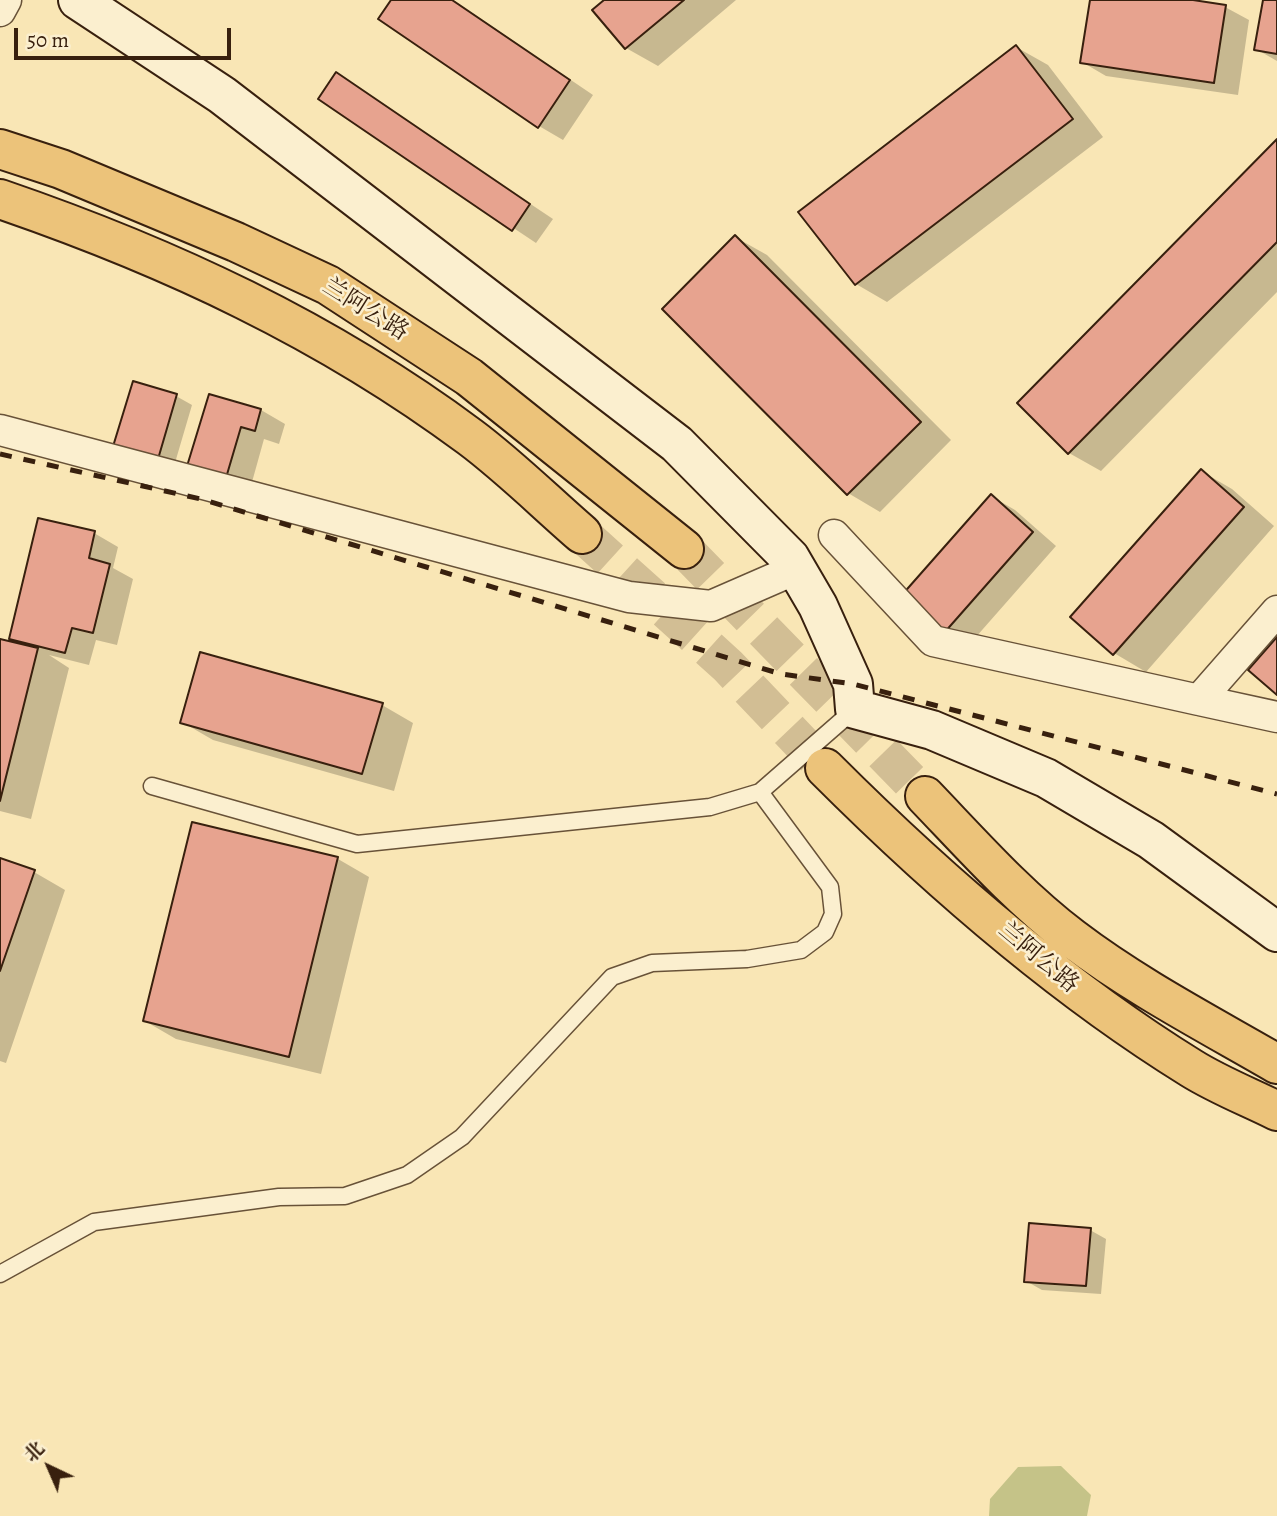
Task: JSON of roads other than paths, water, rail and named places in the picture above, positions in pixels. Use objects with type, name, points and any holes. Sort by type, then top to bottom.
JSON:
[{"type":"highway","name":"兰阿公路","points":[[0,149],[74,174],[236,242],[328,285],[469,377],[684,549]]},
{"type":"highway","name":"兰阿公路","points":[[0,199],[69,223],[202,277],[331,344],[471,438],[582,534]]},
{"type":"highway","name":"兰阿公路","points":[[825,768],[904,845],[1085,997],[1193,1070],[1277,1111]]},
{"type":"highway","name":"兰阿公路","points":[[925,796],[997,871],[1072,937],[1197,1018],[1277,1064]]},
{"type":"street","points":[[0,11],[6,0]]},
{"type":"street","points":[[78,0],[222,95],[677,444],[790,558],[818,606],[853,684],[855,709],[932,730],[1046,778],[1151,840],[1277,932]]},
{"type":"street","points":[[0,430],[629,597],[711,606],[796,569]]},
{"type":"street","points":[[834,535],[933,641],[1277,717]]},
{"type":"street","points":[[1199,699],[1277,611]]},
{"type":"lane","points":[[152,786],[357,844],[710,807],[760,792],[855,709]]},
{"type":"lane","points":[[0,1274],[94,1222],[279,1197],[345,1196],[407,1175],[462,1138],[612,978],[652,963],[747,959],[802,950],[825,932],[833,914],[830,887],[760,792]]},
{"type":"tunnel","points":[[582,534],[728,666],[825,768]]},
{"type":"tunnel","points":[[684,549],[925,796]]},
{"type":"railway","points":[[0,454],[201,499],[781,674],[853,684],[1277,794]]}]
